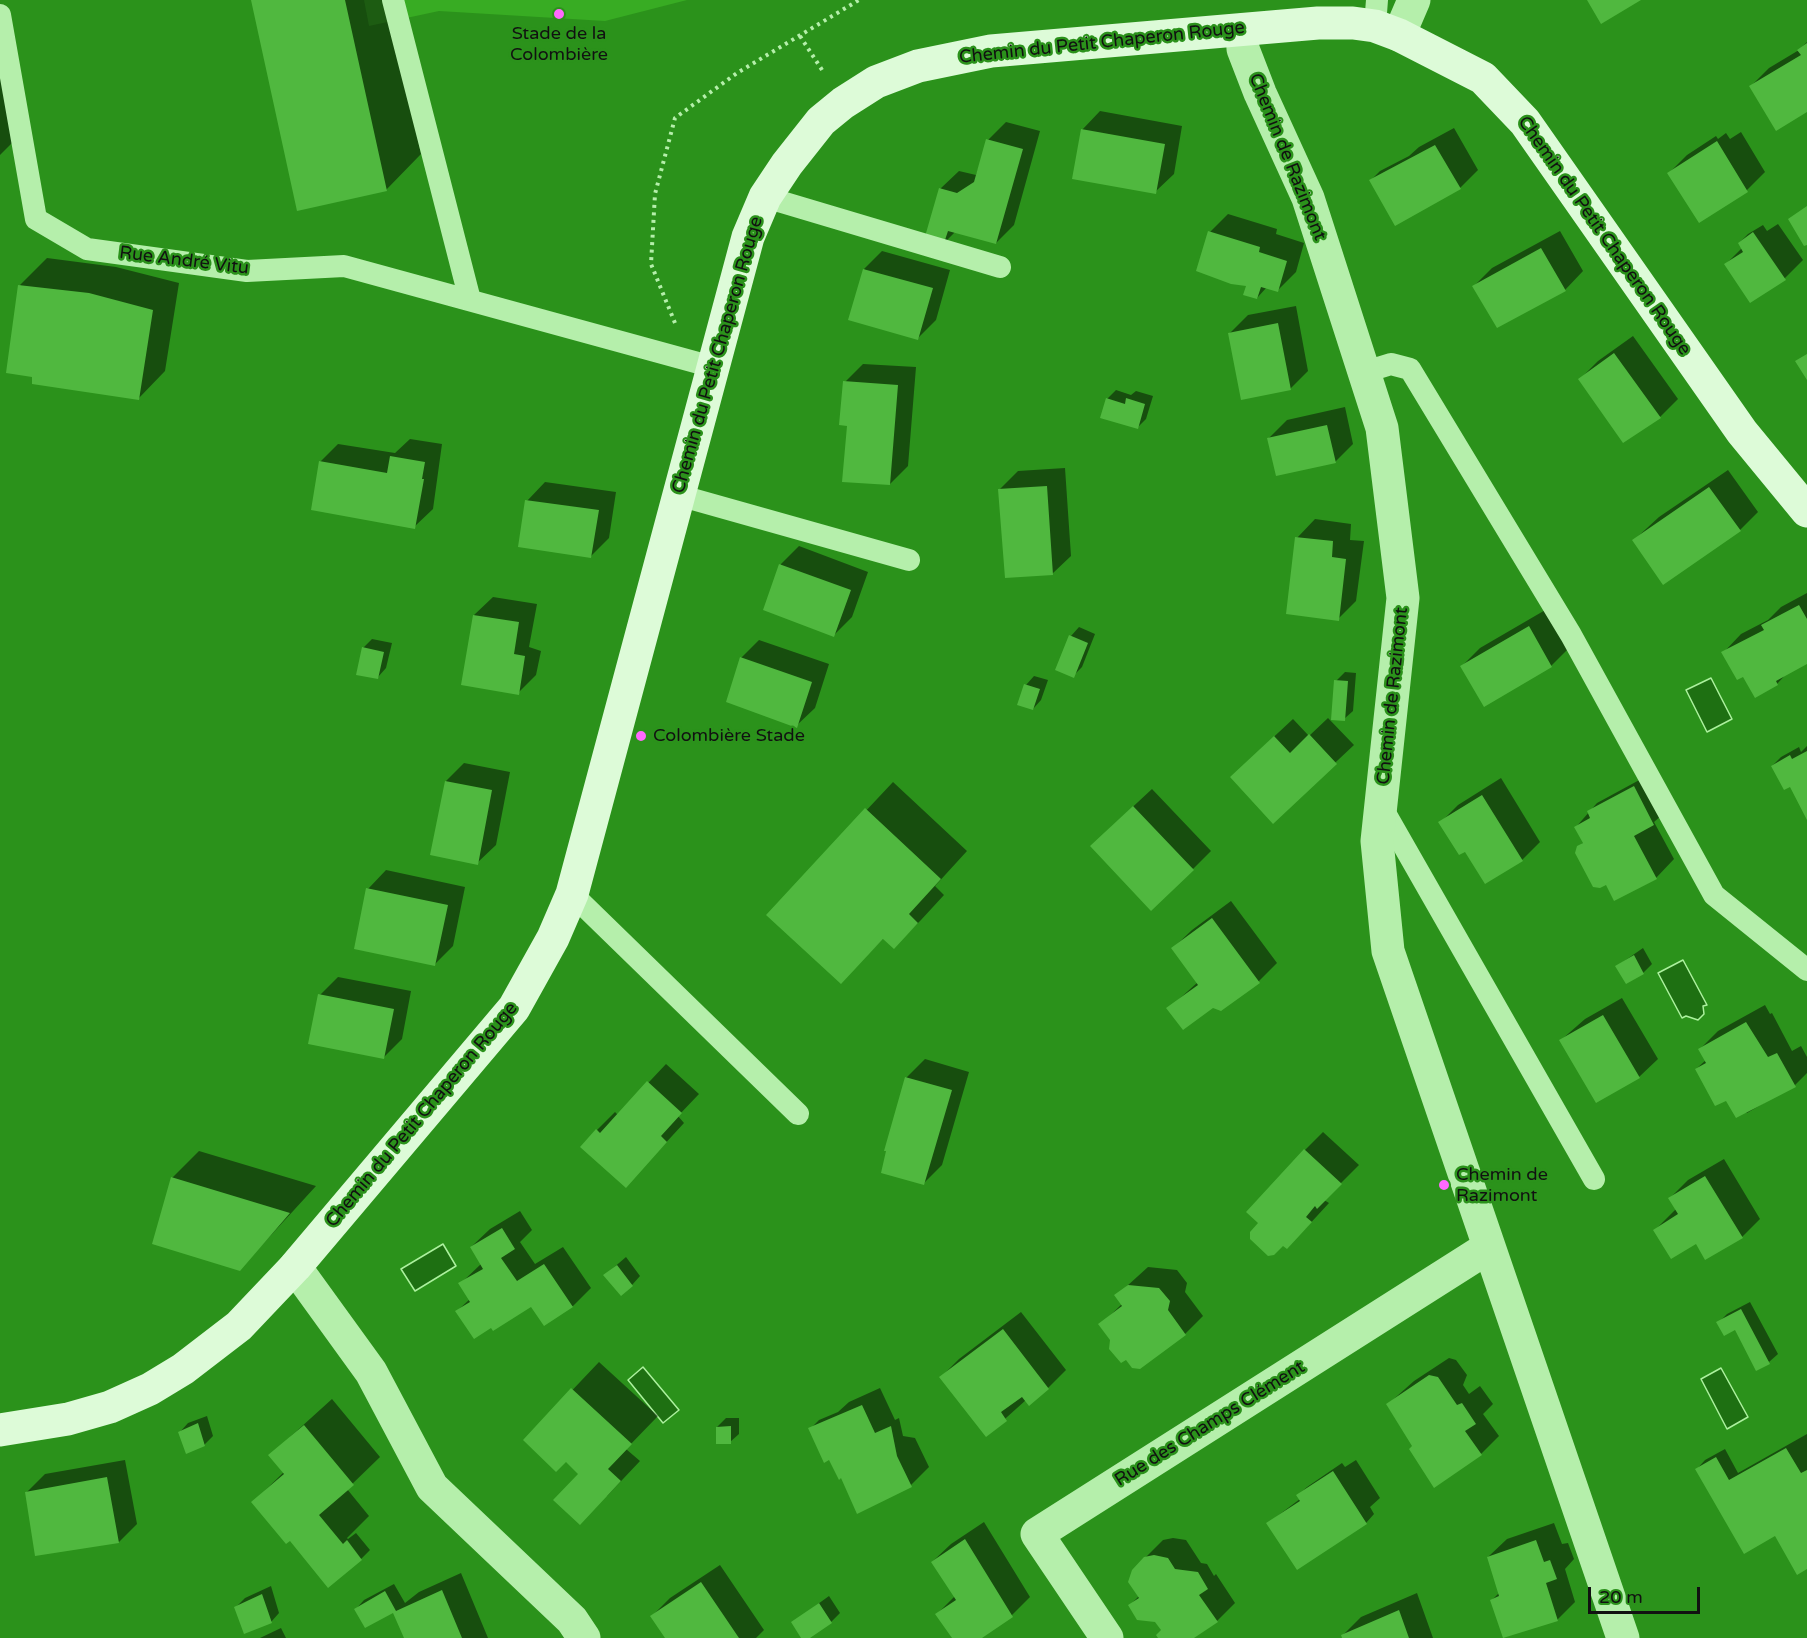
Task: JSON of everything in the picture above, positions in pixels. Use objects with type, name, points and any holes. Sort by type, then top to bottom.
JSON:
[{"type":"street","points":[[1384,20],[1414,0]]},
{"type":"street","name":"Chemin du Petit Chaperon Rouge","points":[[0,1430],[68,1419],[110,1407],[150,1389],[209,1352],[239,1326],[295,1267],[514,1008],[554,938],[572,894],[748,237],[765,197],[804,140],[843,103],[876,82],[918,66],[957,57],[1317,23],[1384,20],[1484,78],[1525,122],[1742,432],[1807,511]]},
{"type":"street","name":"Chemin de Razimont","points":[[1242,30],[1243,49],[1260,93],[1308,198],[1382,428],[1403,598],[1377,841],[1388,951],[1623,1638]]},
{"type":"street","name":"Rue des Champs Clément","points":[[1107,1638],[1037,1534],[1489,1247]]},
{"type":"street","points":[[295,1267],[371,1372],[432,1487],[572,1620],[584,1638]]},
{"type":"lane","points":[[393,0],[470,300]]},
{"type":"lane","name":"Rue André Vitu","points":[[0,15],[36,219],[87,249],[247,271],[344,266],[713,367]]},
{"type":"lane","points":[[765,197],[1000,267]]},
{"type":"lane","points":[[1365,372],[1391,364],[1410,369],[1570,635],[1714,895],[1807,970]]},
{"type":"lane","points":[[678,495],[909,560]]},
{"type":"lane","points":[[1381,806],[1594,1179]]},
{"type":"lane","points":[[572,894],[798,1114]]},
{"type":"path","points":[[713,367],[673,321],[651,264],[656,194],[675,118],[737,73],[859,0]]},
{"type":"path","points":[[800,36],[843,103]]},
{"type":"shaded area","name":"Stade de la Colombière","points":[[364,0],[687,0],[605,21],[439,11],[369,26]]},
{"type":"shaded area","points":[[1711,678],[1732,719],[1707,732],[1686,690]]},
{"type":"shaded area","points":[[1683,960],[1707,1005],[1703,1006],[1704,1014],[1698,1020],[1686,1016],[1682,1018],[1658,973]]},
{"type":"shaded area","points":[[443,1244],[456,1266],[415,1291],[401,1269]]},
{"type":"shaded area","points":[[643,1367],[679,1410],[663,1423],[628,1380]]},
{"type":"shaded area","points":[[1721,1368],[1748,1417],[1727,1429],[1701,1379]]},
{"type":"building","points":[[251,0],[345,0],[387,191],[297,211]]},
{"type":"building","points":[[1587,0],[1641,0],[1601,24]]},
{"type":"building","points":[[1807,43],[1807,112],[1776,131],[1749,86],[1801,55],[1797,50]]},
{"type":"building","points":[[1081,129],[1165,144],[1156,194],[1072,179]]},
{"type":"building","points":[[986,139],[1023,149],[996,244],[948,231],[943,246],[924,240],[939,188],[957,193],[974,182]]},
{"type":"building","points":[[1717,141],[1748,192],[1699,223],[1667,173]]},
{"type":"building","points":[[1435,145],[1461,189],[1395,226],[1369,180]]},
{"type":"building","points":[[1807,206],[1807,245],[1804,246],[1788,219]]},
{"type":"building","points":[[1208,231],[1260,247],[1259,252],[1287,261],[1278,292],[1261,287],[1257,299],[1243,295],[1246,286],[1231,284],[1196,271]]},
{"type":"building","points":[[1753,232],[1786,280],[1750,303],[1724,264],[1743,252],[1738,243]]},
{"type":"building","points":[[1541,248],[1566,291],[1497,328],[1472,286]]},
{"type":"building","points":[[863,269],[933,288],[918,340],[848,320]]},
{"type":"building","points":[[18,285],[89,293],[153,310],[139,400],[32,384],[32,377],[6,373]]},
{"type":"building","points":[[1278,323],[1291,390],[1241,400],[1228,333]]},
{"type":"building","points":[[1614,353],[1661,418],[1623,443],[1578,379]]},
{"type":"building","points":[[1807,354],[1807,380],[1795,361]]},
{"type":"building","points":[[843,381],[898,385],[890,485],[842,482],[847,426],[839,425]]},
{"type":"building","points":[[1106,398],[1125,404],[1126,398],[1145,404],[1138,429],[1100,418]]},
{"type":"building","points":[[1327,425],[1336,463],[1276,476],[1267,438]]},
{"type":"building","points":[[390,456],[425,462],[415,529],[311,510],[319,461],[387,473]]},
{"type":"building","points":[[1047,486],[1053,575],[1005,578],[998,489]]},
{"type":"building","points":[[1709,487],[1741,531],[1663,585],[1632,540]]},
{"type":"building","points":[[525,500],[599,510],[591,558],[518,547]]},
{"type":"building","points":[[1295,537],[1333,541],[1332,557],[1346,559],[1339,621],[1286,614]]},
{"type":"building","points":[[779,564],[851,590],[834,637],[763,610]]},
{"type":"building","points":[[1799,605],[1807,619],[1807,664],[1776,681],[1778,685],[1755,698],[1743,677],[1737,680],[1721,652],[1764,630],[1761,625]]},
{"type":"building","points":[[473,615],[519,622],[514,654],[525,656],[519,695],[461,685]]},
{"type":"building","points":[[1529,626],[1552,667],[1484,707],[1460,666]]},
{"type":"building","points":[[1069,635],[1088,643],[1074,678],[1055,670]]},
{"type":"building","points":[[362,647],[384,652],[378,679],[356,675]]},
{"type":"building","points":[[740,657],[812,682],[797,728],[726,702]]},
{"type":"building","points":[[1334,680],[1348,681],[1345,721],[1331,720]]},
{"type":"building","points":[[1024,684],[1040,689],[1033,710],[1017,705]]},
{"type":"building","points":[[1309,734],[1337,764],[1273,824],[1230,777],[1274,736],[1290,753]]},
{"type":"building","points":[[1807,751],[1807,820],[1790,787],[1784,790],[1771,766],[1790,755],[1792,759]]},
{"type":"building","points":[[445,781],[492,790],[478,865],[430,855]]},
{"type":"building","points":[[1634,786],[1654,825],[1634,836],[1657,879],[1614,901],[1606,885],[1600,888],[1593,887],[1575,853],[1577,846],[1583,843],[1574,827],[1590,818],[1587,811]]},
{"type":"building","points":[[1482,795],[1523,861],[1485,884],[1465,852],[1459,855],[1438,822]]},
{"type":"building","points":[[1133,806],[1194,870],[1151,911],[1090,846]]},
{"type":"building","points":[[865,808],[941,879],[909,914],[918,923],[894,949],[883,939],[841,984],[766,915]]},
{"type":"building","points":[[366,888],[448,905],[435,966],[354,949]]},
{"type":"building","points":[[1212,918],[1260,983],[1221,1011],[1213,1008],[1183,1030],[1166,1008],[1198,985],[1171,948]]},
{"type":"building","points":[[1634,955],[1644,974],[1626,984],[1615,966]]},
{"type":"building","points":[[318,994],[394,1009],[384,1059],[308,1044]]},
{"type":"building","points":[[1603,1015],[1640,1078],[1596,1103],[1559,1040]]},
{"type":"building","points":[[1746,1022],[1768,1057],[1777,1053],[1796,1087],[1736,1118],[1726,1101],[1715,1106],[1695,1069],[1706,1063],[1698,1049]]},
{"type":"building","points":[[905,1077],[952,1090],[924,1185],[881,1173],[886,1151],[884,1151]]},
{"type":"building","points":[[647,1081],[682,1113],[661,1136],[667,1142],[626,1188],[580,1147],[596,1129],[600,1133]]},
{"type":"building","points":[[1304,1149],[1342,1184],[1317,1209],[1315,1206],[1306,1217],[1312,1222],[1287,1249],[1283,1246],[1274,1255],[1268,1256],[1250,1239],[1250,1232],[1258,1223],[1246,1212]]},
{"type":"building","points":[[1705,1176],[1743,1238],[1705,1260],[1696,1244],[1671,1259],[1653,1230],[1678,1214],[1668,1198]]},
{"type":"building","points":[[171,1177],[290,1213],[240,1271],[152,1244]]},
{"type":"building","points":[[502,1228],[515,1249],[501,1258],[517,1281],[544,1264],[573,1307],[544,1326],[531,1307],[493,1331],[491,1328],[474,1339],[455,1311],[470,1302],[458,1283],[483,1269],[470,1247]]},
{"type":"building","points":[[617,1265],[633,1286],[621,1296],[603,1275]]},
{"type":"building","points":[[1128,1285],[1159,1288],[1170,1301],[1168,1310],[1186,1335],[1140,1369],[1132,1368],[1126,1360],[1121,1363],[1109,1349],[1110,1340],[1098,1324],[1122,1306],[1114,1295]]},
{"type":"building","points":[[1741,1309],[1770,1364],[1756,1371],[1735,1330],[1724,1336],[1716,1322]]},
{"type":"building","points":[[1003,1329],[1049,1389],[1029,1406],[1022,1397],[1001,1412],[1007,1421],[986,1437],[939,1377]]},
{"type":"building","points":[[1429,1375],[1438,1377],[1457,1405],[1462,1403],[1476,1424],[1465,1431],[1482,1455],[1434,1488],[1409,1449],[1412,1446],[1386,1404]]},
{"type":"building","points":[[571,1388],[632,1444],[608,1469],[621,1481],[580,1525],[553,1500],[578,1474],[566,1462],[556,1472],[523,1440]]},
{"type":"building","points":[[862,1405],[875,1433],[891,1426],[897,1456],[912,1487],[857,1514],[841,1478],[839,1480],[829,1460],[824,1463],[808,1428]]},
{"type":"building","points":[[198,1423],[205,1446],[186,1454],[178,1432]]},
{"type":"building","points":[[304,1425],[354,1485],[319,1515],[343,1544],[347,1540],[362,1560],[328,1588],[290,1541],[286,1544],[251,1502],[284,1474],[268,1455]]},
{"type":"building","points":[[731,1426],[731,1444],[716,1444],[716,1427]]},
{"type":"building","points":[[1786,1448],[1801,1473],[1807,1470],[1807,1569],[1797,1575],[1775,1536],[1744,1554],[1695,1469],[1716,1457],[1729,1480]]},
{"type":"building","points":[[1333,1471],[1367,1524],[1297,1570],[1266,1523],[1300,1501],[1296,1495]]},
{"type":"building","points":[[107,1477],[119,1543],[35,1556],[25,1492]]},
{"type":"building","points":[[965,1539],[1013,1617],[982,1638],[952,1638],[935,1614],[956,1600],[931,1562]]},
{"type":"building","points":[[1536,1540],[1544,1562],[1550,1560],[1557,1579],[1546,1583],[1558,1621],[1503,1638],[1490,1600],[1499,1596],[1487,1557]]},
{"type":"building","points":[[1154,1555],[1168,1558],[1175,1569],[1198,1572],[1208,1589],[1199,1595],[1218,1622],[1194,1638],[1158,1638],[1156,1635],[1161,1630],[1155,1622],[1137,1620],[1128,1605],[1139,1598],[1128,1582],[1132,1570],[1144,1557]]},
{"type":"building","points":[[701,1582],[739,1638],[665,1638],[650,1616]]},
{"type":"building","points":[[442,1590],[462,1638],[404,1638],[393,1613],[365,1628],[354,1609],[385,1591],[396,1611]]},
{"type":"building","points":[[262,1594],[272,1623],[244,1634],[234,1607]]},
{"type":"building","points":[[819,1603],[832,1623],[810,1638],[801,1638],[791,1622]]},
{"type":"building","points":[[1399,1610],[1409,1638],[1342,1638],[1341,1635]]},
{"type":"place","name":"Stade de la Colombière","points":[[559,14]]},
{"type":"place","name":"Colombière Stade","points":[[641,736]]},
{"type":"place","name":"Chemin de Razimont","points":[[1444,1185]]}]
